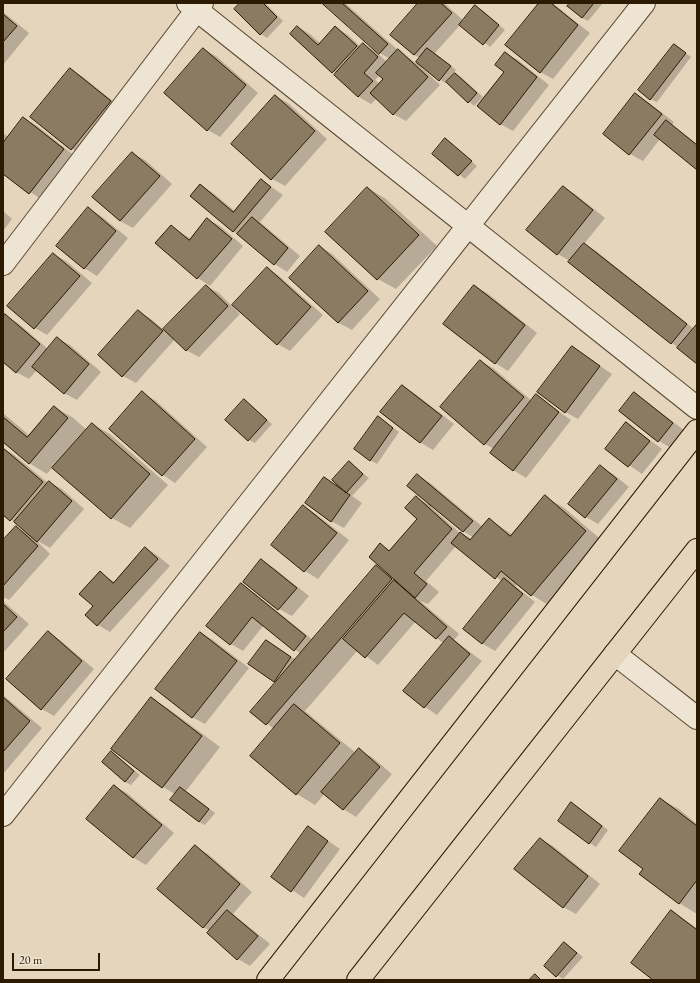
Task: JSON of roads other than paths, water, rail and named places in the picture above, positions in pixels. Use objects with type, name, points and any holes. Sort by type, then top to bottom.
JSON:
[{"type":"main road","points":[[268,980],[697,431]]},
{"type":"main road","points":[[358,980],[697,550]]},
{"type":"street","points":[[3,815],[644,3]]},
{"type":"street","points":[[3,264],[196,5],[697,408]]},
{"type":"street","points":[[616,654],[697,718]]}]
